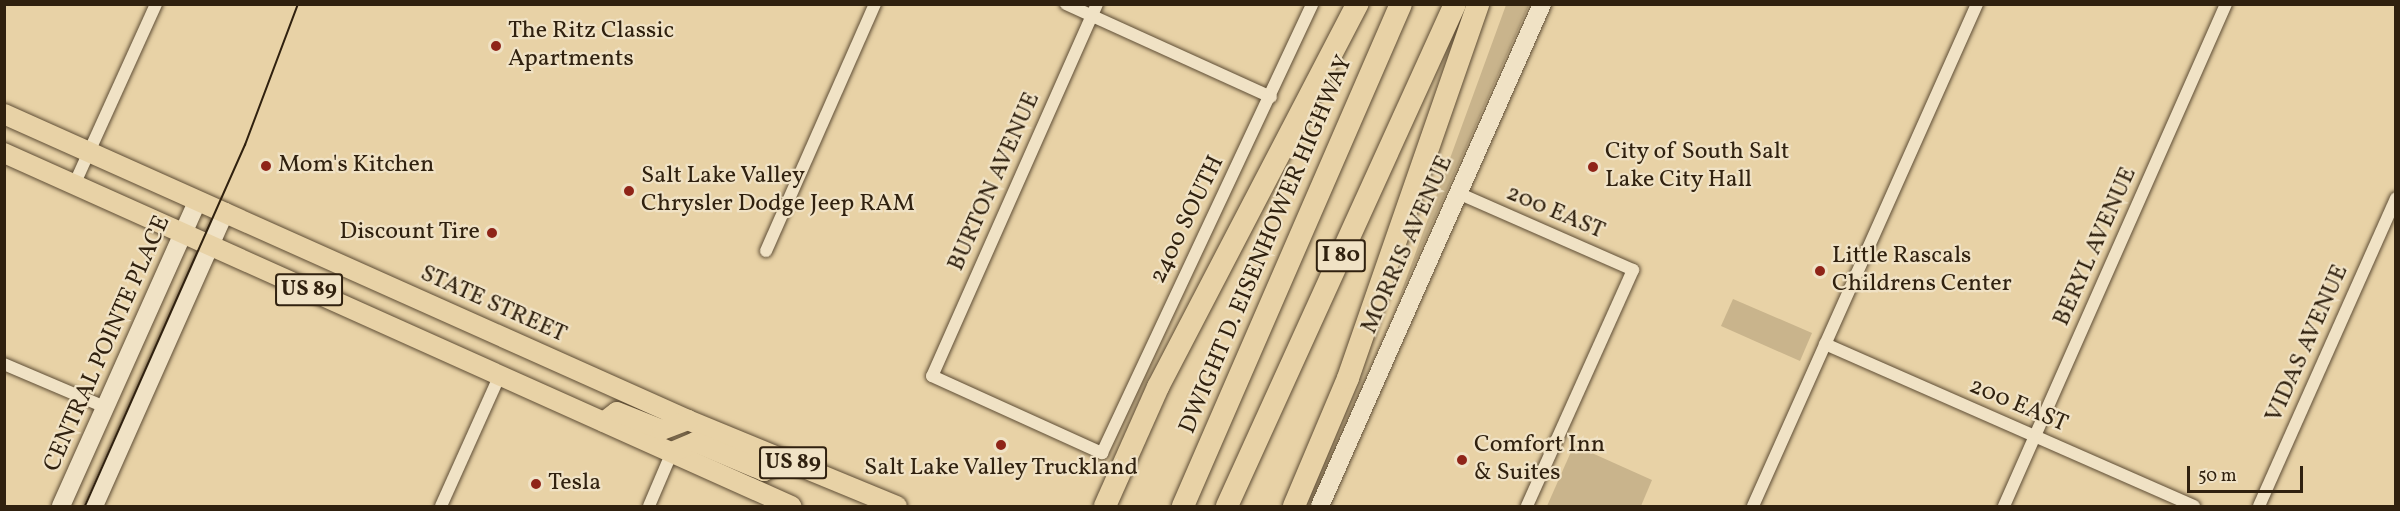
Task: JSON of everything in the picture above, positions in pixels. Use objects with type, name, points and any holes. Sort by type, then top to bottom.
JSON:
[{"type":"highway","points":[[1105,507],[1158,387],[1357,4]]},
{"type":"highway","name":"DWIGHT D. EISENHOWER HIGHWAY","points":[[1183,507],[1401,4]]},
{"type":"highway","name":"I 80","points":[[1227,507],[1455,4]]},
{"type":"highway","points":[[1294,507],[1348,378],[1478,4]]},
{"type":"main road","name":"STATE STREET","points":[[4,114],[688,420],[897,507]]},
{"type":"main road","name":"US 89","points":[[4,153],[791,507]]},
{"type":"main road","points":[[604,422],[617,412],[662,430],[688,420]]},
{"type":"main road","points":[[672,452],[694,442],[764,471],[786,460]]},
{"type":"street","points":[[74,185],[156,4]]},
{"type":"street","points":[[766,251],[875,4]]},
{"type":"street","points":[[1066,4],[1094,10],[1271,97]]},
{"type":"street","name":"2400 SOUTH","points":[[1102,453],[1271,97],[1312,4]]},
{"type":"street","name":"MORRIS AVENUE","points":[[1320,507],[1542,4]]},
{"type":"street","points":[[1753,507],[1977,4]]},
{"type":"street","name":"BERYL AVENUE","points":[[2004,507],[2226,4]]},
{"type":"street","name":"BURTON AVENUE","points":[[1094,10],[932,376],[1102,453]]},
{"type":"street","name":"200 EAST","points":[[1460,194],[1633,270],[1527,507]]},
{"type":"street","name":"VIDAS AVENUE","points":[[2259,507],[2396,198]]},
{"type":"street","name":"CENTRAL POINTE PLACE","points":[[61,507],[198,200]]},
{"type":"street","points":[[94,507],[225,212]]},
{"type":"street","name":"200 EAST","points":[[1825,344],[2194,507]]},
{"type":"street","points":[[4,364],[105,407]]},
{"type":"street","points":[[441,507],[500,375]]},
{"type":"street","points":[[649,507],[672,452]]},
{"type":"shaded area","points":[[1506,5],[1529,5],[1398,301]]},
{"type":"shaded area","points":[[1733,299],[1812,333],[1800,361],[1721,326]]},
{"type":"shaded area","points":[[1574,445],[1652,480],[1641,506],[1547,506]]},
{"type":"tram line","points":[[85,506],[245,145],[298,4]]},
{"type":"place","name":"The Ritz Classic Apartments","points":[[496,46]]},
{"type":"place","name":"Mom's Kitchen","points":[[266,166]]},
{"type":"place","name":"City of South Salt Lake City Hall","points":[[1593,167]]},
{"type":"place","name":"Salt Lake Valley Chrysler Dodge Jeep RAM","points":[[629,191]]},
{"type":"place","name":"Discount Tire","points":[[492,233]]},
{"type":"place","name":"Little Rascals Childrens Center","points":[[1820,271]]},
{"type":"place","name":"Salt Lake Valley Truckland","points":[[1001,445]]},
{"type":"place","name":"Comfort Inn & Suites","points":[[1462,460]]},
{"type":"place","name":"Tesla","points":[[536,484]]}]
